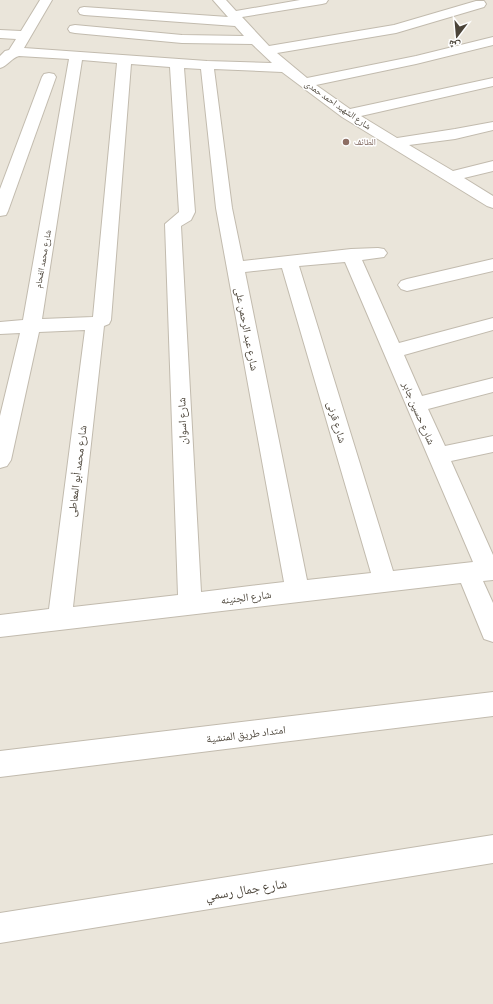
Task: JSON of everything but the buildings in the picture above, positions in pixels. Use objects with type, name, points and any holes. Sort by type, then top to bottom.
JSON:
[{"type":"street","points":[[7,57],[25,35],[46,0]]},
{"type":"street","name":"شارع الشهيد احمد حمدى","points":[[219,0],[261,45],[305,83],[348,114],[493,202]]},
{"type":"street","points":[[68,56],[76,29],[86,6],[236,18],[322,0]]},
{"type":"street","points":[[76,29],[261,45],[409,26],[476,2],[493,12]]},
{"type":"street","points":[[0,34],[25,35]]},
{"type":"street","points":[[305,83],[438,55],[493,41]]},
{"type":"street","points":[[7,57],[68,56],[208,65],[286,68]]},
{"type":"street","name":"شارع محمد الفحام","points":[[0,460],[31,326],[55,190],[68,56]]},
{"type":"street","points":[[0,328],[100,322],[104,317],[124,60]]},
{"type":"street","name":"شارع اسوان","points":[[177,63],[187,212],[185,216],[173,224],[190,603]]},
{"type":"street","name":"شارع عبد الرحمن على","points":[[208,65],[224,208],[297,591]]},
{"type":"street","points":[[0,211],[49,77]]},
{"type":"street","points":[[348,114],[493,82]]},
{"type":"street","points":[[394,143],[493,126]]},
{"type":"street","points":[[452,176],[493,166]]},
{"type":"street","points":[[235,267],[378,253]]},
{"type":"street","name":"شارع حسين جابر","points":[[351,255],[438,456],[483,571],[493,631]]},
{"type":"street","name":"شارع قرنى","points":[[289,262],[385,582]]},
{"type":"street","points":[[407,285],[493,265]]},
{"type":"street","name":"شارع محمد أبو المعاطى","points":[[60,619],[95,322]]},
{"type":"street","points":[[392,351],[493,324]]},
{"type":"street","points":[[416,405],[493,385]]},
{"type":"street","points":[[438,456],[493,444]]},
{"type":"street","name":"شارع الجنينه","points":[[0,626],[190,603],[483,571]]},
{"type":"street","name":"امتداد طريق المنشية","points":[[0,764],[493,704]]},
{"type":"street","name":"شارع جمال رسمي","points":[[0,928],[493,849]]},
{"type":"shaded area","points":[[0,0],[493,0],[493,1004],[0,1004]]},
{"type":"place","name":"الطائف","points":[[346,142]]}]
